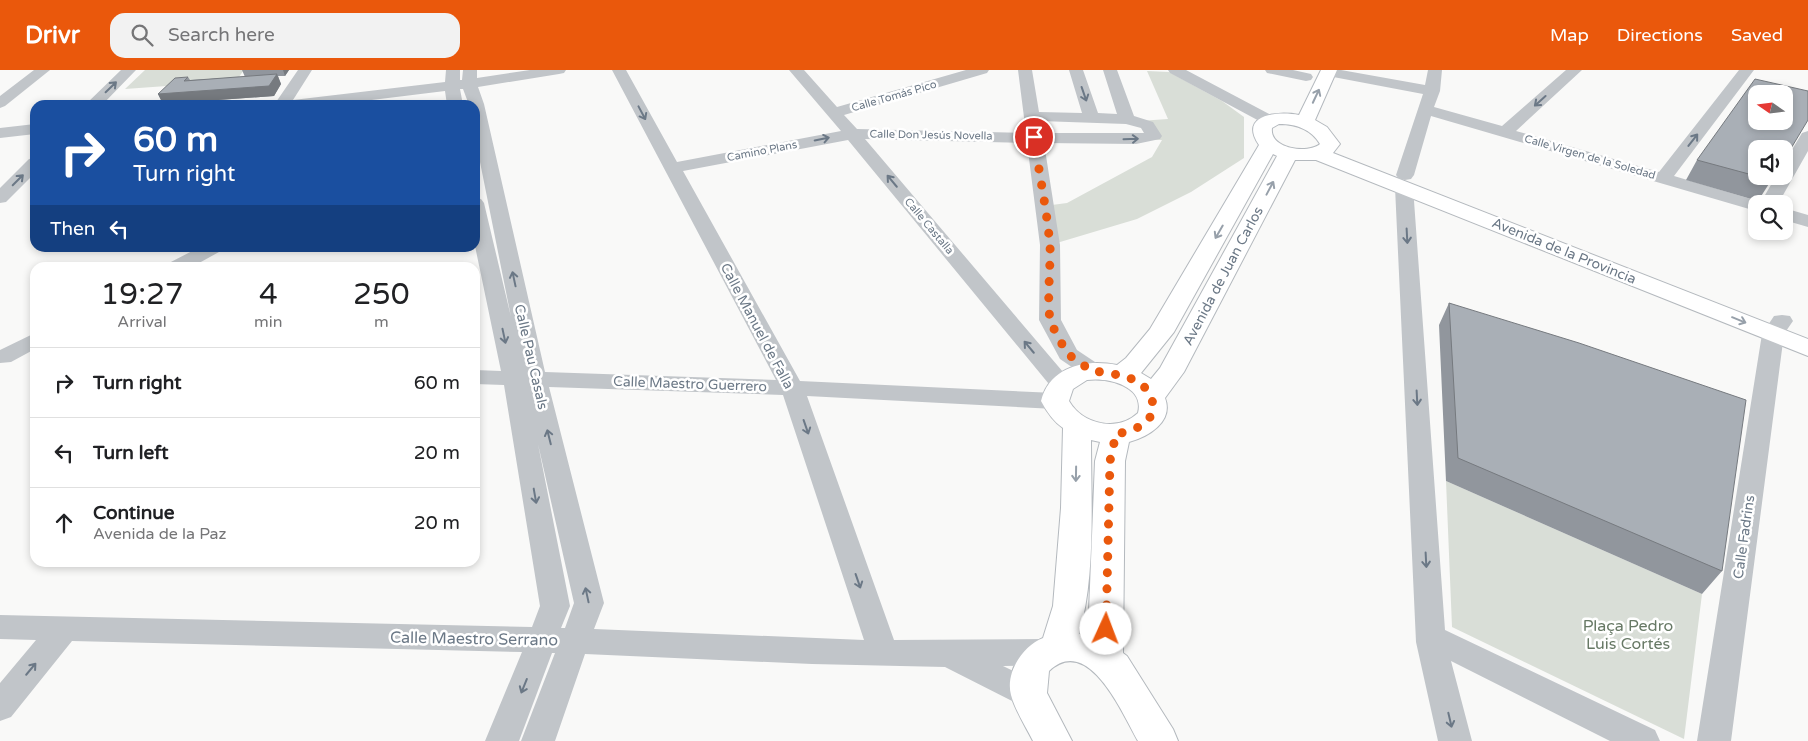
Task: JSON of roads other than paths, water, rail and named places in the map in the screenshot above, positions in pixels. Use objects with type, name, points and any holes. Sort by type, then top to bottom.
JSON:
[{"type":"main road","points":[[1305,122],[1328,71]]},
{"type":"main road","points":[[1287,108],[1305,122],[1321,131],[1325,149],[1279,148],[1262,132],[1263,125],[1287,108],[1308,73]]},
{"type":"main road","name":"Avenida de Juan Carlos","points":[[1122,375],[1135,364],[1161,332],[1279,148]]},
{"type":"main road","name":"Avenida de Juan Carlos","points":[[1151,397],[1171,372],[1279,148]]},
{"type":"main road","name":"Avenida de la Provincia","points":[[1325,149],[1778,327],[1808,348]]},
{"type":"main road","name":"Avenida de la Provincia","points":[[1778,327],[1808,331]]},
{"type":"main road","points":[[1094,370],[1122,375],[1140,384],[1151,397],[1154,407],[1152,415],[1147,422],[1128,432],[1116,434],[1089,430],[1067,418],[1058,393],[1069,377],[1094,370]]},
{"type":"main road","points":[[1053,741],[1029,694],[1032,669],[1052,649],[1070,606],[1076,508],[1077,425]]},
{"type":"main road","points":[[1105,658],[1110,461],[1116,434]]},
{"type":"main road","points":[[1052,649],[1082,650],[1105,658],[1114,667],[1159,741]]},
{"type":"street","points":[[0,103],[43,70]]},
{"type":"street","points":[[98,100],[129,70]]},
{"type":"street","points":[[285,100],[305,70]]},
{"type":"street","points":[[322,100],[461,77],[559,70]]},
{"type":"street","name":"Calle Manuel de Falla","points":[[619,70],[792,388],[883,652]]},
{"type":"street","name":"Calle Castalla","points":[[796,70],[852,134],[1058,393]]},
{"type":"street","name":"Calle Tomás Pico","points":[[834,113],[982,70]]},
{"type":"street","points":[[1025,70],[1050,246],[1050,320],[1068,354],[1094,370]]},
{"type":"street","points":[[1076,70],[1092,118]]},
{"type":"street","points":[[1031,116],[1127,119],[1110,70]]},
{"type":"street","points":[[1272,70],[1308,73]]},
{"type":"street","points":[[1328,71],[1433,81],[1452,70]]},
{"type":"street","points":[[1505,132],[1574,70]]},
{"type":"street","points":[[1663,179],[1747,70]]},
{"type":"street","points":[[1177,71],[1287,108]]},
{"type":"street","points":[[456,100],[461,77]]},
{"type":"street","name":"Calle Pau Casals","points":[[461,77],[468,100]]},
{"type":"street","points":[[1433,81],[1405,181],[1431,637],[1455,741]]},
{"type":"street","points":[[1732,91],[1748,95]]},
{"type":"street","name":"Calle Virgen de la Soledad","points":[[1424,109],[1748,204]]},
{"type":"street","name":"Calle Don Jesús Novella","points":[[852,134],[1082,139],[1136,139],[1154,136],[1147,125],[1127,119]]},
{"type":"street","points":[[0,133],[30,130]]},
{"type":"street","name":"Camino Plans","points":[[671,168],[852,134]]},
{"type":"street","points":[[1774,195],[1808,136]]},
{"type":"street","name":"Calle Pau Casals","points":[[480,139],[524,379],[555,606],[502,741]]},
{"type":"street","points":[[0,198],[30,168]]},
{"type":"street","points":[[1793,217],[1808,221]]},
{"type":"street","name":"Calle Pau Casals","points":[[480,221],[589,603],[538,741]]},
{"type":"street","points":[[185,262],[204,252]]},
{"type":"street","name":"Calle Fadrins","points":[[1714,741],[1778,327]]},
{"type":"street","points":[[2,357],[30,343]]},
{"type":"street","points":[[2,357],[30,358]]},
{"type":"street","name":"Calle Maestro Guerrero","points":[[480,377],[792,388],[1058,393]]},
{"type":"street","name":"Calle Maestro Serrano","points":[[0,627],[541,640],[883,652],[947,653],[1052,649]]},
{"type":"street","points":[[0,707],[64,629]]},
{"type":"street","points":[[1431,637],[1643,741]]},
{"type":"street","name":"Calle Maestro Serrano","points":[[947,653],[1029,694]]},
{"type":"park label","name":"Plaça Pedro Luis Cortés","points":[[1628,635]]}]
